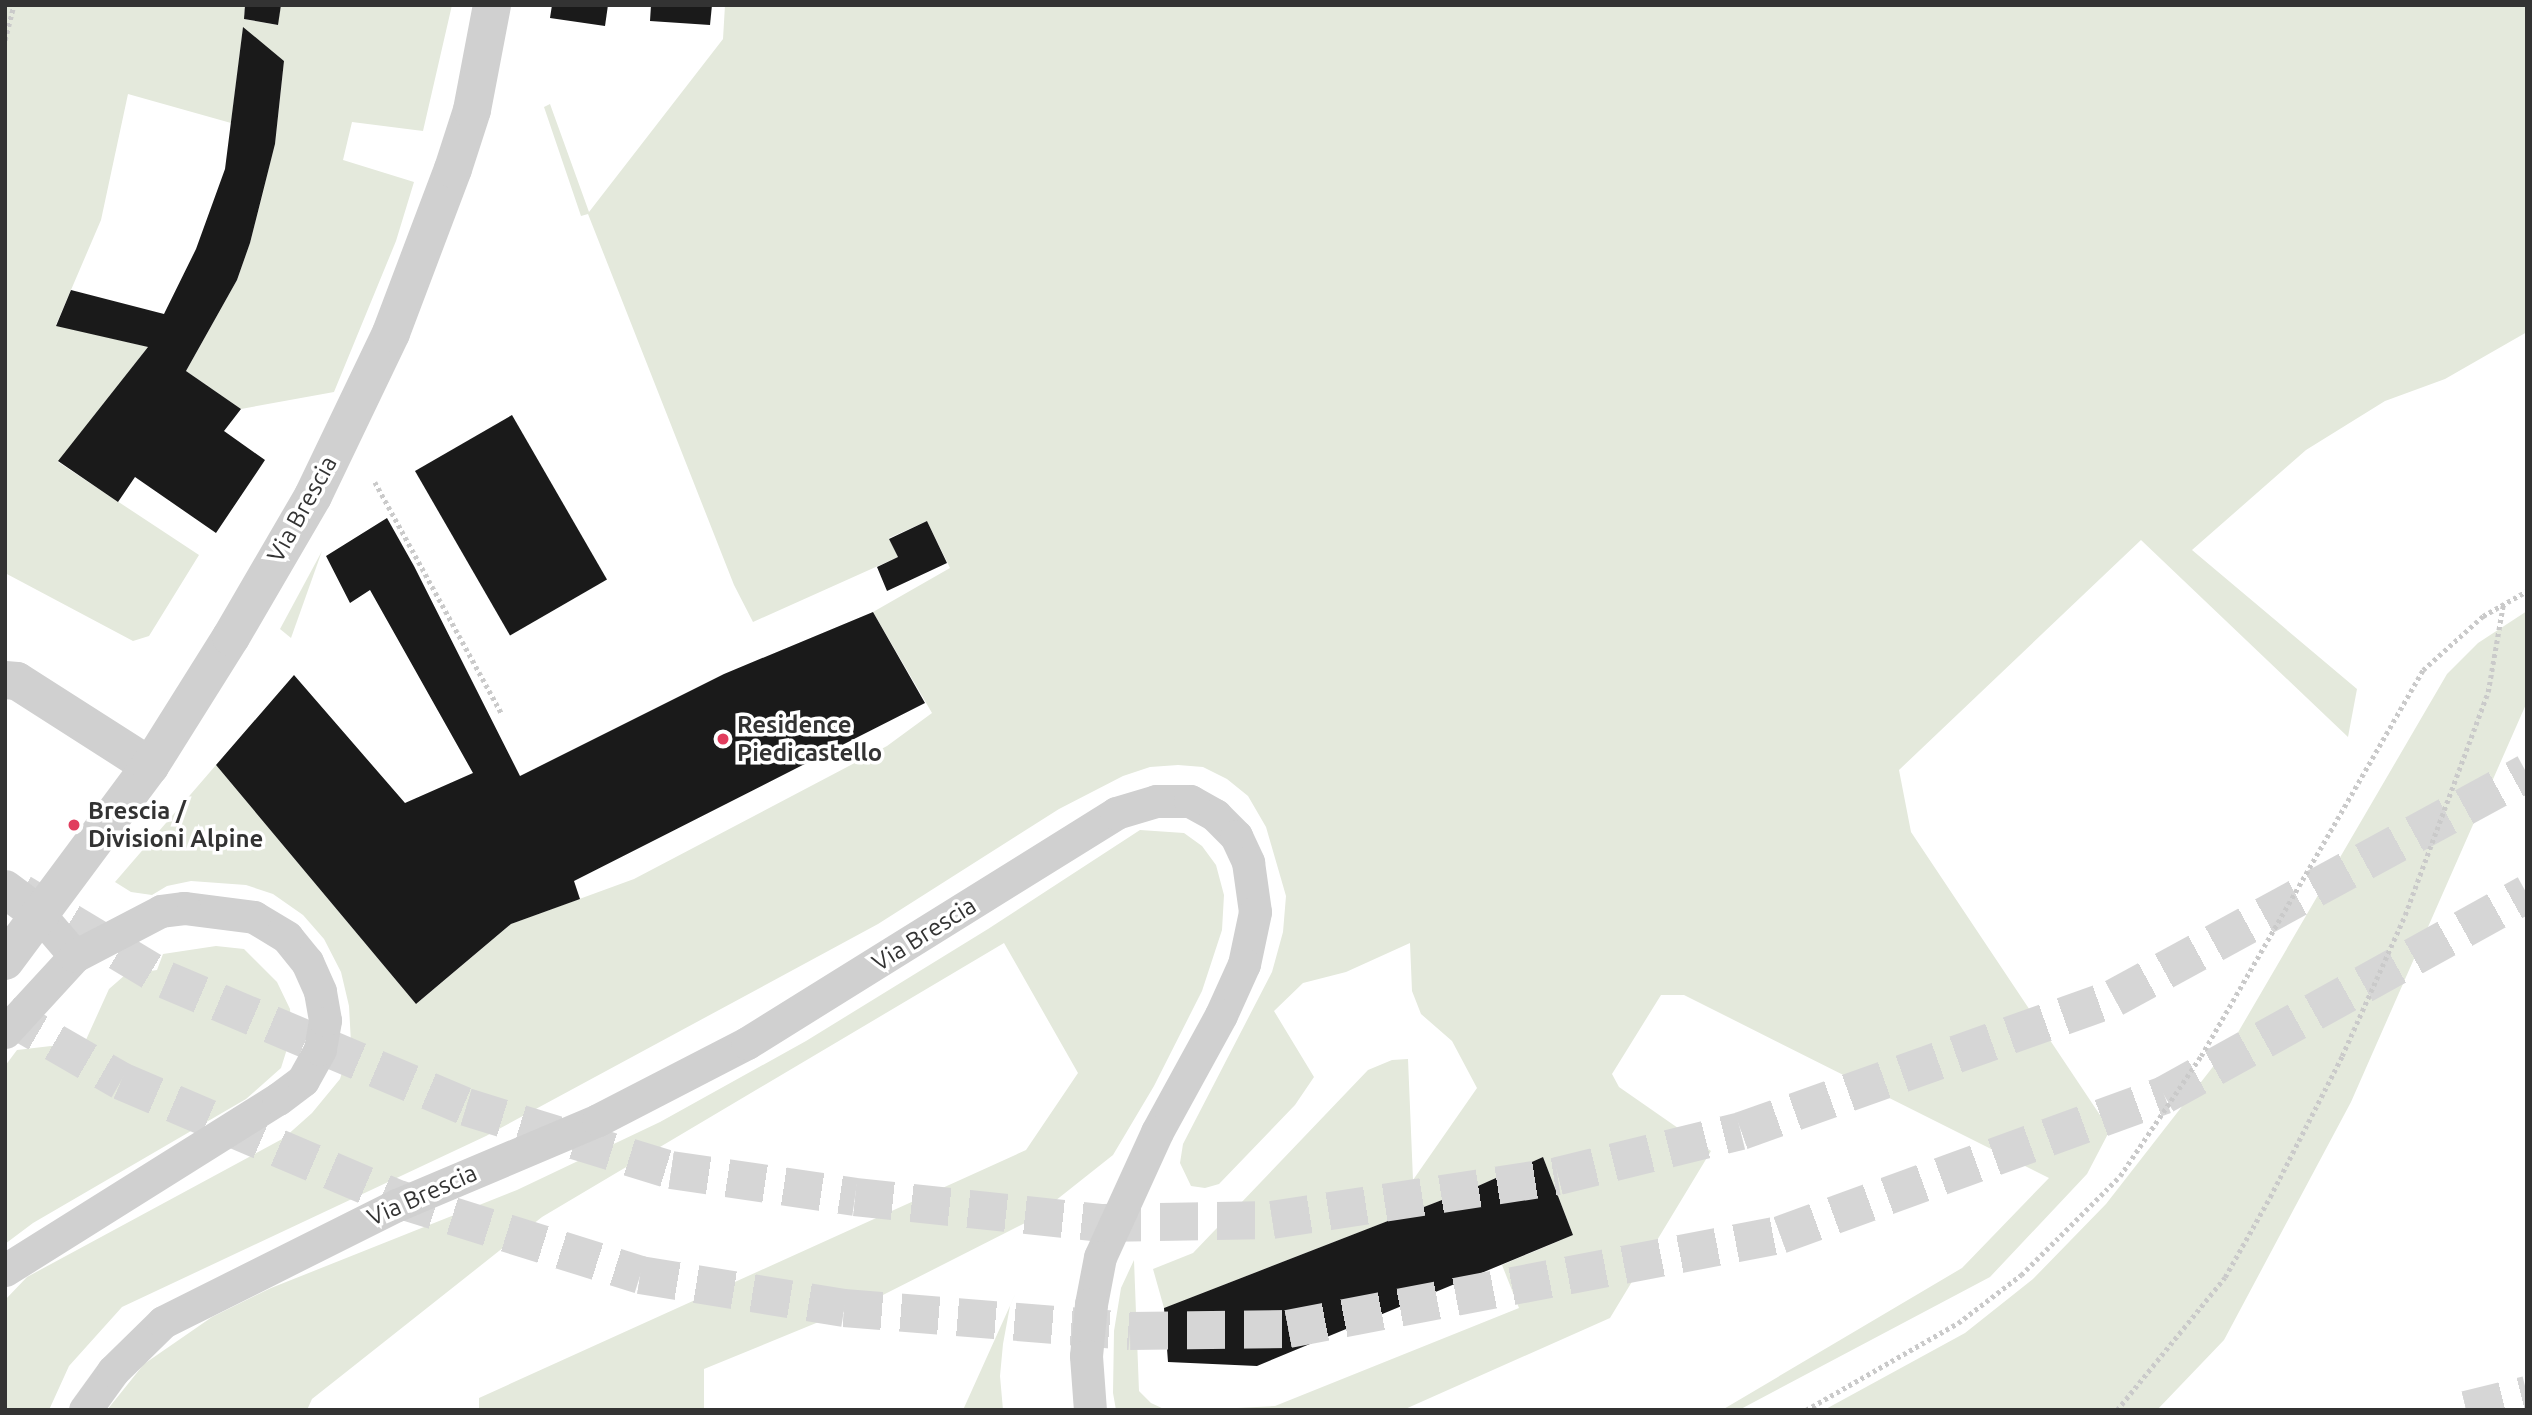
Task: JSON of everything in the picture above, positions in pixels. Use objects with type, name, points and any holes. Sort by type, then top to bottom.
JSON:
[{"type":"street","name":"Via Brescia","points":[[5,961],[150,766],[231,637],[313,496],[391,333],[472,110],[492,5]]},
{"type":"street","points":[[5,680],[17,681],[150,766]]},
{"type":"street","points":[[5,889],[40,915]]},
{"type":"lane","name":"Via Brescia","points":[[85,1410],[113,1371],[163,1322],[397,1205],[598,1120],[747,1043],[1116,813],[1156,802],[1190,801],[1215,815],[1236,836],[1248,862],[1255,912],[1244,964],[1221,1015],[1157,1132],[1100,1257],[1091,1304],[1086,1356],[1090,1410]]},
{"type":"lane","points":[[5,1032],[75,956],[161,912],[184,908],[254,917],[287,937],[307,962],[320,990],[325,1020],[320,1049],[303,1080],[278,1099],[5,1270]]},
{"type":"lane","points":[[40,915],[75,956]]},
{"type":"path","points":[[5,40],[14,5]]},
{"type":"path","points":[[370,472],[502,715]]},
{"type":"path","points":[[1806,1410],[1958,1323],[2021,1275],[2120,1176],[2201,1056],[2423,670],[2483,616],[2527,591]]},
{"type":"path","points":[[2117,1410],[2225,1277],[2270,1198],[2342,1056],[2405,915],[2488,692],[2503,604]]},
{"type":"shaded area","points":[[5,5],[245,5],[244,19],[277,25],[281,5],[452,5],[423,131],[352,122],[343,160],[414,182],[396,241],[334,392],[241,409],[186,371],[237,280],[250,243],[275,144],[284,61],[243,28],[231,123],[128,94],[101,220],[56,325],[148,347],[58,462],[199,555],[149,636],[133,641],[5,573]]},
{"type":"shaded area","points":[[725,5],[2527,5],[2527,332],[2445,379],[2385,401],[2306,450],[2192,550],[2357,689],[2348,737],[2141,540],[1899,770],[1911,832],[2110,1130],[2087,1174],[1990,1277],[1739,1410],[1722,1410],[1962,1268],[2049,1178],[1684,995],[1661,995],[1612,1074],[1619,1087],[1711,1151],[1610,1318],[1403,1410],[1196,1410],[1275,1406],[1519,1308],[1502,1265],[1573,1235],[1543,1157],[1478,1186],[1164,1308],[1153,1269],[1193,1253],[1368,1070],[1392,1060],[1408,1059],[1413,1180],[1477,1088],[1452,1041],[1421,1014],[1412,991],[1410,943],[1346,972],[1303,983],[1274,1011],[1314,1077],[1295,1105],[1219,1184],[1205,1188],[1191,1186],[1180,1163],[1183,1144],[1272,972],[1283,932],[1286,896],[1266,827],[1248,796],[1227,779],[1203,767],[1178,765],[1150,767],[1123,776],[1059,809],[878,924],[486,1136],[122,1307],[69,1366],[49,1410],[5,1410],[5,1300],[27,1277],[284,1138],[312,1113],[340,1079],[351,1043],[349,1006],[341,972],[324,939],[303,915],[273,894],[246,885],[191,881],[167,886],[152,895],[131,892],[115,882],[216,765],[416,1004],[511,924],[634,879],[887,746],[932,713],[873,612],[950,568],[927,521],[889,538],[898,557],[753,622],[734,585],[588,214],[581,216],[544,107],[550,104],[589,212],[723,39]]},
{"type":"shaded area","points":[[322,551],[291,638],[280,629]]},
{"type":"shaded area","points":[[2527,611],[2527,702],[2351,1102],[2224,1340],[2157,1410],[1824,1410],[1965,1333],[2033,1279],[2106,1204],[2233,1041],[2447,674],[2478,643]]},
{"type":"shaded area","points":[[1140,830],[1184,833],[1202,846],[1216,865],[1224,895],[1222,930],[1202,991],[1154,1086],[1113,1155],[1031,1220],[877,1298],[704,1369],[704,1410],[479,1410],[479,1398],[1026,1150],[1078,1073],[1004,943],[542,1217],[312,1399],[307,1410],[107,1410],[144,1364],[212,1317],[271,1288],[517,1190],[660,1122],[806,1041],[988,929]]},
{"type":"shaded area","points":[[216,946],[244,949],[277,982],[290,1009],[292,1033],[281,1068],[246,1099],[33,1223],[5,1244],[5,1066],[17,1050],[85,1042],[109,989],[125,975],[157,970],[163,954]]},
{"type":"shaded area","points":[[1134,1260],[1139,1391],[1151,1403],[1166,1410],[1116,1410],[1113,1393],[1114,1331],[1121,1288]]},
{"type":"shaded area","points":[[1018,1288],[1010,1306],[1003,1344],[1000,1376],[1003,1410],[963,1410]]},
{"type":"building","points":[[245,5],[281,5],[278,25],[244,19]]},
{"type":"building","points":[[552,5],[608,5],[605,26],[550,18]]},
{"type":"building","points":[[651,5],[712,5],[710,25],[650,21]]},
{"type":"building","points":[[243,27],[284,61],[275,144],[250,243],[237,280],[186,371],[241,409],[224,431],[265,460],[216,533],[135,477],[118,502],[58,461],[148,347],[56,326],[71,290],[164,314],[196,249],[225,169]]},
{"type":"building","points":[[512,415],[607,580],[510,636],[415,471]]},
{"type":"building","points":[[387,518],[520,776],[724,674],[873,612],[925,703],[574,881],[580,899],[511,924],[416,1004],[216,765],[294,675],[405,803],[473,773],[370,590],[350,603],[326,556]]},
{"type":"building","points":[[927,521],[947,563],[887,591],[877,567],[898,557],[889,539]]},
{"type":"building","points":[[1543,1157],[1573,1235],[1257,1366],[1168,1362],[1164,1308],[1478,1186]]},
{"type":"tunnel","points":[[21,893],[166,980],[466,1107],[671,1170],[855,1197],[1103,1223],[1272,1220],[1558,1176],[1741,1131],[2114,998],[2527,773]]},
{"type":"tunnel","points":[[5,1014],[121,1081],[398,1199],[640,1275],[844,1308],[1130,1331],[1288,1329],[1780,1235],[2164,1095],[2527,894]]},
{"type":"tunnel","points":[[2466,1410],[2527,1395]]},
{"type":"place","name":"Residence Piedicastello","points":[[723,739]]},
{"type":"place","name":"Brescia / Divisioni Alpine","points":[[74,825]]}]
